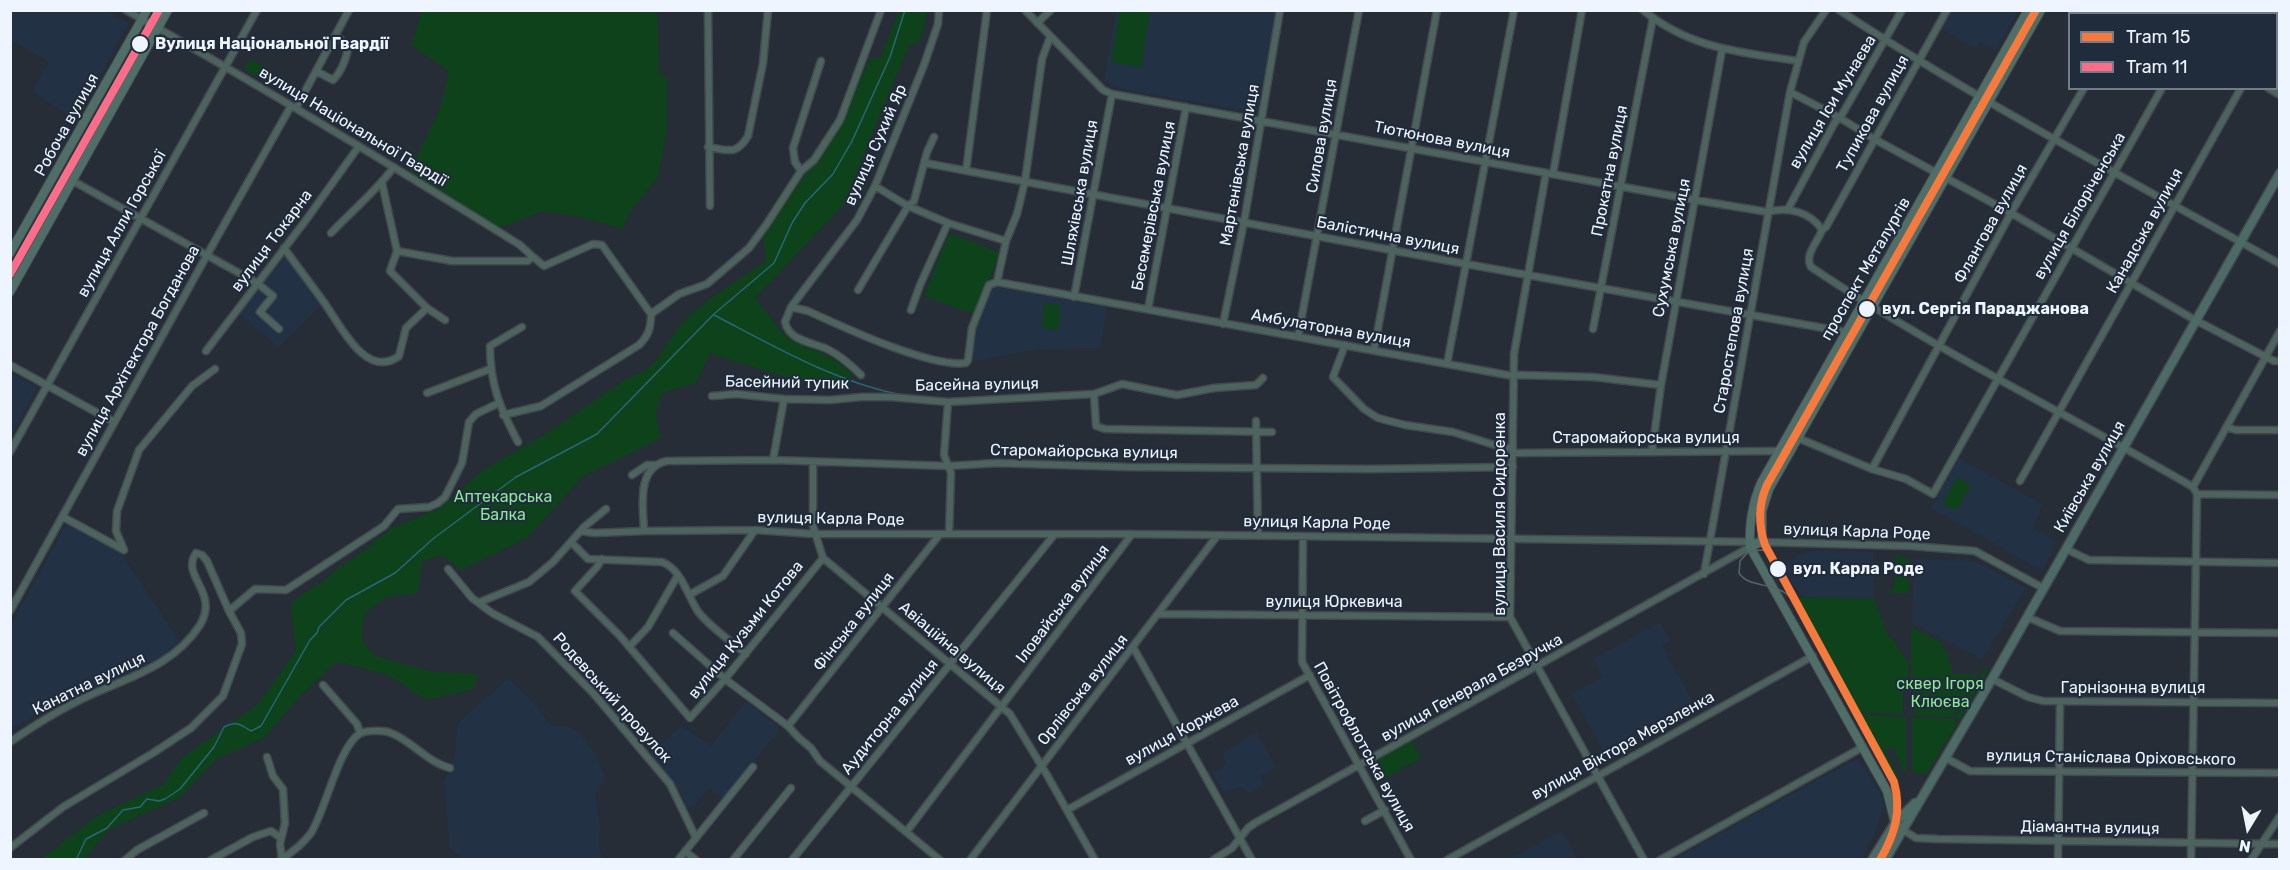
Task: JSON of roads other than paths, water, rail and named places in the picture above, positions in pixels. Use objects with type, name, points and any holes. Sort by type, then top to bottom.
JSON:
[{"type":"highway","name":"Київська вулиця","points":[[1885,860],[1992,679],[2280,173]]},
{"type":"highway","name":"Київська вулиця","points":[[1872,860],[1894,823],[1923,795]]},
{"type":"main road","name":"Робоча вулиця","points":[[10,253],[147,10]]},
{"type":"main road","name":"Робоча вулиця","points":[[10,292],[168,10]]},
{"type":"main road","name":"проспект Металургів","points":[[1750,544],[1750,519],[1754,498],[2028,10]]},
{"type":"main road","name":"проспект Металургів","points":[[1761,542],[1764,502],[2041,10]]},
{"type":"main road","points":[[1761,542],[1750,544],[1887,791],[1894,823],[1902,830]]},
{"type":"street","name":"вулиця Національної Гвардії","points":[[126,10],[394,167],[520,245],[532,256]]},
{"type":"street","name":"вулиця Алли Горської","points":[[10,452],[257,10]]},
{"type":"street","name":"вулиця Архітектора Богданова","points":[[10,611],[207,255],[316,71],[349,10]]},
{"type":"street","points":[[708,10],[710,206]]},
{"type":"street","points":[[708,147],[736,150],[741,147],[748,136],[763,63],[768,10]]},
{"type":"street","points":[[651,314],[679,294],[707,284],[749,248],[801,171],[814,160],[840,120],[881,10]]},
{"type":"street","name":"вулиця Сухий Яр","points":[[791,307],[857,220],[875,186],[924,65],[938,24],[939,10]]},
{"type":"street","points":[[966,171],[987,10]]},
{"type":"street","points":[[1025,10],[1102,90],[1112,94]]},
{"type":"street","points":[[1037,23],[1051,10]]},
{"type":"street","name":"Мартенівська вулиця","points":[[1223,324],[1244,222],[1280,10]]},
{"type":"street","name":"Силова вулиця","points":[[1298,337],[1359,10]]},
{"type":"street","points":[[1374,350],[1437,10]]},
{"type":"street","points":[[1447,364],[1514,10]]},
{"type":"street","name":"вулиця Василя Сидоренка","points":[[1582,10],[1527,275],[1515,344],[1510,616],[1644,860]]},
{"type":"street","points":[[1643,10],[1695,42],[1722,50],[1798,61]]},
{"type":"street","name":"Старостепова вулиця","points":[[1704,574],[1790,92],[1804,42],[1826,10]]},
{"type":"street","points":[[1839,10],[1886,41],[1980,96],[2280,264]]},
{"type":"street","name":"вулиця Іси Мунаєва","points":[[1788,209],[1835,122],[1840,118],[1902,10]]},
{"type":"street","name":"Тупикова вулиця","points":[[1947,10],[1826,227],[1822,230],[1808,262],[1811,267],[1873,306],[1998,380],[2124,447],[2193,487]]},
{"type":"street","name":"Прокатна вулиця","points":[[1593,329],[1653,18]]},
{"type":"street","points":[[316,71],[329,80],[333,80],[346,59],[348,47],[336,34]]},
{"type":"street","points":[[861,375],[835,354],[790,333],[785,322],[791,307],[808,311],[912,353],[958,364],[966,363],[972,328],[990,285],[997,282],[1006,241],[1017,214],[1025,181],[1042,59],[1050,37]]},
{"type":"street","name":"Сухумська вулиця","points":[[1652,451],[1661,385],[1722,50]]},
{"type":"street","points":[[801,171],[795,162],[792,148],[821,61]]},
{"type":"street","name":"Флангова вулиця","points":[[1872,469],[2010,213],[2083,90]]},
{"type":"street","name":"вулиця Білоріченська","points":[[1872,469],[1906,479],[1933,494],[2161,90]]},
{"type":"street","name":"Канадська вулиця","points":[[2020,481],[2240,90]]},
{"type":"street","points":[[1790,92],[2132,281],[2195,320],[2274,361],[2280,361]]},
{"type":"street","name":"Тютюнова вулиця","points":[[1112,94],[1695,200],[1768,212],[1779,208],[1788,209]]},
{"type":"street","name":"Шляхівська вулиця","points":[[1074,297],[1112,94]]},
{"type":"street","name":"Бесемерівська вулиця","points":[[1148,309],[1186,107]]},
{"type":"street","points":[[858,290],[908,206],[914,201],[916,187],[934,136]]},
{"type":"street","name":"вулиця Токарна","points":[[206,351],[359,146]]},
{"type":"street","name":"Балістична вулиця","points":[[925,163],[1846,332]]},
{"type":"street","points":[[331,233],[358,204],[382,183],[394,167]]},
{"type":"street","points":[[73,181],[257,283],[273,296],[260,312],[279,329]]},
{"type":"street","points":[[382,183],[397,251],[390,271],[427,308],[445,320]]},
{"type":"street","points":[[875,186],[908,206],[948,223],[1006,241]]},
{"type":"street","points":[[1788,209],[1813,220],[1822,230]]},
{"type":"street","points":[[911,310],[948,223]]},
{"type":"street","points":[[397,251],[452,261],[528,261],[532,256],[544,266],[593,244],[602,245],[651,314],[651,327],[647,337],[639,345],[549,402],[533,409],[503,415]]},
{"type":"street","points":[[284,248],[324,301],[354,348],[364,356],[376,361],[388,362],[399,356],[406,328],[427,308]]},
{"type":"street","name":"Амбулаторна вулиця","points":[[997,282],[1513,376],[1593,377],[1661,385]]},
{"type":"street","points":[[518,442],[503,415],[499,402],[490,369],[490,346],[522,327]]},
{"type":"street","points":[[2192,860],[2197,562],[2197,494],[2193,487],[2280,331]]},
{"type":"street","name":"Старомайорська вулиця","points":[[1346,345],[1333,377],[1364,409],[1389,422],[1453,432],[1513,451],[1779,451]]},
{"type":"street","points":[[10,365],[114,422]]},
{"type":"street","points":[[63,517],[124,550],[117,531],[117,512],[139,450],[192,386],[215,369]]},
{"type":"street","points":[[427,393],[490,369]]},
{"type":"street","name":"Басейна вулиця","points":[[861,397],[948,402],[1094,394],[1122,384],[1177,395],[1214,388],[1256,385],[1263,378]]},
{"type":"street","name":"Басейний тупик","points":[[712,396],[736,394],[784,399],[830,400],[861,397]]},
{"type":"street","points":[[1094,394],[1096,426],[1099,428],[1272,432]]},
{"type":"street","points":[[773,460],[784,399]]},
{"type":"street","points":[[10,848],[63,807],[191,728],[223,696],[242,644],[241,633],[229,611],[255,589],[286,590],[384,526],[398,509],[429,507],[445,497],[462,463],[469,422],[476,414],[499,402]]},
{"type":"street","points":[[948,402],[944,455],[951,473],[949,534]]},
{"type":"street","points":[[1256,421],[1258,536]]},
{"type":"street","points":[[2226,427],[2236,430],[2280,430]]},
{"type":"street","points":[[1798,438],[1872,469]]},
{"type":"street","name":"Старомайорська вулиця","points":[[632,475],[647,465],[667,461],[773,460],[949,466],[998,463],[1256,468],[1513,467]]},
{"type":"street","name":"Авіаційна вулиця","points":[[813,462],[814,534],[823,558],[1010,714],[1095,860]]},
{"type":"street","points":[[644,531],[644,483],[648,473],[656,465]]},
{"type":"street","points":[[2197,494],[2280,495]]},
{"type":"street","points":[[480,602],[529,582],[553,562],[584,526],[606,509]]},
{"type":"street","points":[[689,595],[723,576],[756,530]]},
{"type":"street","name":"вулиця Карла Роде","points":[[581,531],[594,533],[756,530],[814,534],[1132,534],[1711,541],[1750,544]]},
{"type":"street","name":"Фінська вулиця","points":[[788,726],[940,534]]},
{"type":"street","name":"Іловайська вулиця","points":[[907,831],[1132,534]]},
{"type":"street","name":"Аудиторна вулиця","points":[[792,860],[1054,535]]},
{"type":"street","name":"Орлівська вулиця","points":[[970,860],[1216,536]]},
{"type":"street","name":"Повітрофлотська вулиця","points":[[1303,537],[1302,662],[1411,860]]},
{"type":"street","points":[[571,542],[588,559],[662,562],[670,565],[698,612],[746,654]]},
{"type":"street","name":"вулиця Карла Роде","points":[[1761,542],[1911,546],[1976,551],[2043,588]]},
{"type":"street","name":"вулиця Генерала Безручка","points":[[1213,860],[1232,848],[1255,823],[1704,574],[1750,544]]},
{"type":"street","points":[[2066,549],[2089,560],[2280,563]]},
{"type":"street","name":"Канатна вулиця","points":[[10,742],[69,706],[153,668],[183,645],[201,624],[206,611],[206,598],[191,568],[191,560],[196,553],[202,555],[207,561],[229,611]]},
{"type":"street","name":"вулиця Кузьми Котова","points":[[629,647],[690,718],[726,680],[823,558]]},
{"type":"street","points":[[602,559],[575,591],[629,647],[648,627],[678,576]]},
{"type":"street","name":"Родевський провулок","points":[[448,569],[472,598],[492,613],[538,637],[594,694],[670,784],[696,838]]},
{"type":"street","name":"вулиця Юркевича","points":[[1158,614],[1510,616]]},
{"type":"street","points":[[2027,617],[2060,631],[2280,633]]},
{"type":"street","points":[[673,633],[726,680],[788,726],[811,748],[820,761],[940,860]]},
{"type":"street","points":[[1133,647],[1252,860]]},
{"type":"street","name":"вулиця Віктора Мерзленка","points":[[1447,860],[1813,656]]},
{"type":"street","name":"вулиця Коржева","points":[[1067,810],[1310,675]]},
{"type":"street","name":"Гарнізонна вулиця","points":[[1992,679],[2028,698],[2043,701],[2280,703]]},
{"type":"street","points":[[323,685],[357,723],[360,734]]},
{"type":"street","points":[[2058,860],[2060,702]]},
{"type":"street","points":[[281,859],[299,848],[312,831],[348,747],[360,734],[375,731],[390,733],[439,765],[450,768]]},
{"type":"street","points":[[1660,860],[1863,747]]},
{"type":"street","points":[[267,757],[273,776],[283,789],[285,823],[281,838],[281,859]]},
{"type":"street","name":"вулиця Станіслава Оріховського","points":[[1946,758],[1970,771],[2280,773]]},
{"type":"street","points":[[679,860],[753,767]]},
{"type":"street","points":[[733,860],[791,788]]},
{"type":"street","points":[[1365,821],[1385,810]]},
{"type":"street","points":[[126,860],[137,850],[204,813]]},
{"type":"street","points":[[2251,860],[2280,816]]},
{"type":"street","name":"Діамантна вулиця","points":[[1902,830],[1916,838],[1938,839],[2280,844]]},
{"type":"street","points":[[210,860],[262,833],[271,831],[281,838]]},
{"type":"street","points":[[686,851],[696,860]]},
{"type":"waterway","points":[[76,860],[86,839],[107,828],[123,810],[140,807],[147,799],[159,801],[165,799],[180,789],[214,747],[224,727],[238,724],[251,731],[261,726],[310,640],[319,627],[346,600],[395,573],[434,538],[516,477],[597,434],[714,314],[774,263],[792,223],[805,203],[833,174],[852,141],[890,57],[905,10]]},
{"type":"waterway","points":[[714,315],[805,362],[853,381],[902,395]]},
{"type":"waterway","points":[[32,860],[37,860]]},
{"type":"tram line","name":"11","points":[[10,274],[159,10]]},
{"type":"tram line","name":"15","points":[[1880,860],[1890,841],[1896,822],[1897,803],[1894,782],[1765,545],[1760,522],[1762,500],[1767,485],[2036,10]]},
{"type":"tram line","points":[[1772,557],[1763,550],[1749,551],[1740,561],[1739,573],[1749,581],[1778,589],[1791,598]]},
{"type":"place","name":"Вулиця Національної Гвардії","points":[[140,44]]},
{"type":"place","name":"вул. Сергія Параджанова","points":[[1867,309]]},
{"type":"place","name":"вул. Карла Роде","points":[[1778,569]]},
{"type":"park label","name":"Аптекарська Балка","points":[[503,506]]},
{"type":"park label","name":"сквер Ігоря Клюєва","points":[[1940,693]]}]
